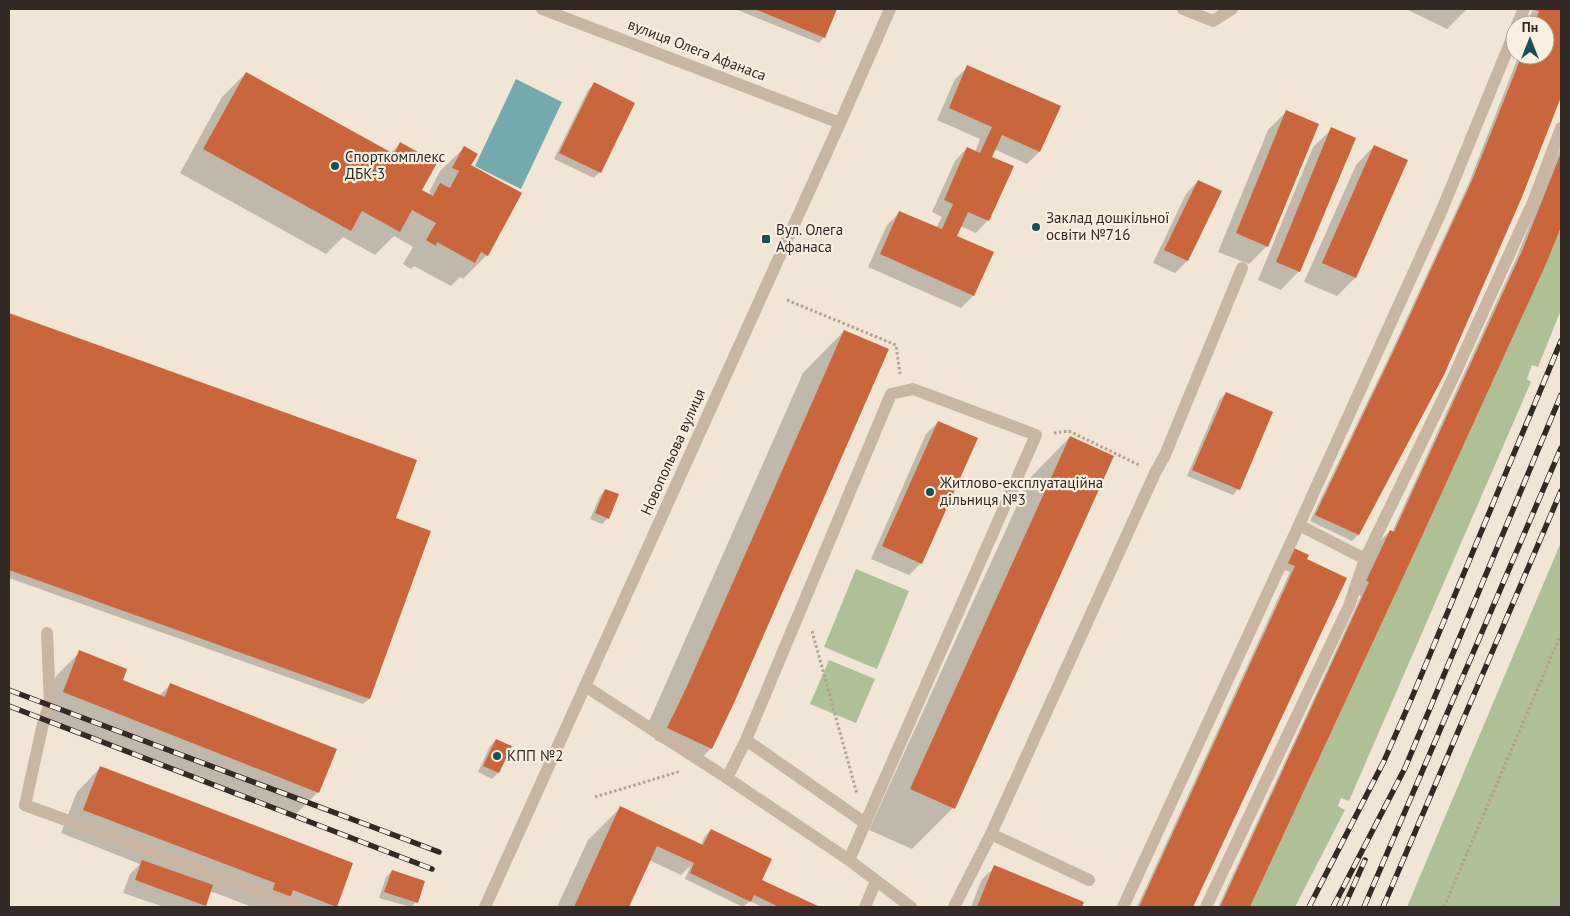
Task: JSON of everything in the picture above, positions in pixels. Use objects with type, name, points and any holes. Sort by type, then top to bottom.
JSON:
[{"type":"street","name":"вулиця Олега Афанаса","points":[[542,9],[840,122]]},
{"type":"street","name":"Новопольова вулиця","points":[[485,907],[890,9]]},
{"type":"street","points":[[1183,9],[1213,21],[1232,9]]},
{"type":"street","points":[[1123,907],[1441,212],[1505,55]]},
{"type":"street","points":[[1206,907],[1349,606],[1365,559],[1452,380],[1533,202],[1561,128]]},
{"type":"street","points":[[954,907],[991,834],[1155,473],[1165,455],[1242,268]]},
{"type":"street","points":[[727,778],[746,740],[891,394],[913,389],[1036,435],[848,860]]},
{"type":"street","points":[[1299,525],[1365,559]]},
{"type":"street","points":[[47,633],[50,704],[44,719],[25,805],[302,907]]},
{"type":"street","points":[[585,686],[727,778],[848,860],[911,907]]},
{"type":"street","points":[[746,740],[865,823]]},
{"type":"street","points":[[991,834],[1088,880]]},
{"type":"street","points":[[865,907],[876,881]]},
{"type":"path","points":[[787,300],[896,345],[902,392]]},
{"type":"path","points":[[1036,435],[1069,430],[1155,473]]},
{"type":"path","points":[[804,602],[847,764],[865,823]]},
{"type":"path","points":[[1444,907],[1561,634]]},
{"type":"path","points":[[595,798],[705,764]]},
{"type":"green space","points":[[1561,227],[1561,310],[1538,367],[1532,365],[1527,379],[1531,382],[1349,801],[1341,798],[1338,806],[1345,810],[1295,907],[1250,907],[1419,543],[1547,262]]},
{"type":"green space","points":[[1561,542],[1561,907],[1407,907]]},
{"type":"green space","points":[[856,569],[909,591],[877,669],[824,647]]},
{"type":"green space","points":[[829,660],[875,679],[856,723],[810,704]]},
{"type":"water","points":[[516,79],[562,102],[521,189],[475,166]]},
{"type":"building","points":[[755,9],[837,9],[825,38]]},
{"type":"building","points":[[1533,9],[1561,9],[1561,97],[1522,197],[1444,375],[1359,535],[1315,515],[1473,178],[1518,65],[1555,65],[1555,15],[1538,15],[1539,11]]},
{"type":"building","points":[[967,65],[1061,106],[1040,152],[1002,135],[992,157],[1014,166],[989,221],[968,212],[957,236],[994,252],[974,296],[880,254],[899,211],[942,229],[953,204],[944,200],[967,147],[980,153],[992,127],[949,108]]},
{"type":"building","name":"Спорткомплекс ДБК-3","points":[[246,72],[394,154],[400,142],[437,163],[422,190],[433,196],[440,183],[450,188],[459,171],[452,168],[464,146],[478,154],[471,165],[522,193],[488,256],[481,252],[475,263],[437,242],[436,246],[426,240],[436,223],[412,210],[400,232],[362,211],[351,231],[203,149]]},
{"type":"building","points":[[594,82],[635,103],[601,173],[559,153]]},
{"type":"building","points":[[1286,110],[1319,124],[1268,247],[1236,233]]},
{"type":"building","points":[[1331,127],[1356,138],[1300,272],[1276,262]]},
{"type":"building","points":[[1374,145],[1408,160],[1356,278],[1322,263]]},
{"type":"building","points":[[1561,153],[1561,227],[1547,262],[1250,907],[1220,907],[1369,582],[1366,581],[1390,530],[1394,532],[1522,251]]},
{"type":"building","points":[[1198,180],[1222,191],[1188,261],[1164,250]]},
{"type":"building","points":[[9,313],[417,460],[396,518],[431,531],[370,699],[9,570]]},
{"type":"building","points":[[844,330],[889,349],[734,703],[712,749],[667,728]]},
{"type":"building","points":[[1226,392],[1273,412],[1240,490],[1192,470]]},
{"type":"building","name":"Житлово-експлуатаційна дільниця №3","points":[[938,421],[978,438],[922,564],[882,546]]},
{"type":"building","points":[[1070,436],[1114,456],[955,809],[910,789]]},
{"type":"building","points":[[605,489],[619,494],[609,519],[595,513]]},
{"type":"building","points":[[1294,548],[1309,555],[1307,559],[1347,578],[1193,907],[1139,907],[1295,566],[1287,563]]},
{"type":"building","points":[[79,650],[127,669],[123,680],[165,697],[170,683],[337,749],[319,793],[63,692]]},
{"type":"building","name":"КПП №2","points":[[496,739],[512,746],[499,773],[483,766]]},
{"type":"building","points":[[100,766],[353,863],[337,907],[293,890],[290,899],[272,892],[275,883],[83,810]]},
{"type":"building","points":[[620,806],[703,845],[711,829],[772,859],[762,880],[820,907],[779,907],[754,895],[751,902],[690,873],[694,863],[657,846],[629,907],[574,907]]},
{"type":"building","points":[[142,860],[213,885],[206,906],[135,880]]},
{"type":"building","points":[[994,865],[1084,902],[1082,907],[977,907]]},
{"type":"building","points":[[392,870],[425,881],[418,903],[384,892]]},
{"type":"railway","points":[[1309,907],[1384,761],[1561,341]]},
{"type":"railway","points":[[1333,907],[1405,768],[1561,395]]},
{"type":"railway","points":[[1364,907],[1561,448]]},
{"type":"railway","points":[[1383,907],[1561,491]]},
{"type":"railway","points":[[9,690],[439,852]]},
{"type":"railway","points":[[9,706],[432,869]]},
{"type":"railway","points":[[1344,907],[1365,860]]},
{"type":"place","name":"Спорткомплекс ДБК-3","points":[[335,166]]},
{"type":"place","name":"Заклад дошкільної освіти №716","points":[[1036,227]]},
{"type":"place","name":"Вул. Олега Афанаса","points":[[766,239]]},
{"type":"place","name":"Житлово-експлуатаційна дільниця №3","points":[[930,492]]},
{"type":"place","name":"КПП №2","points":[[497,756]]}]
